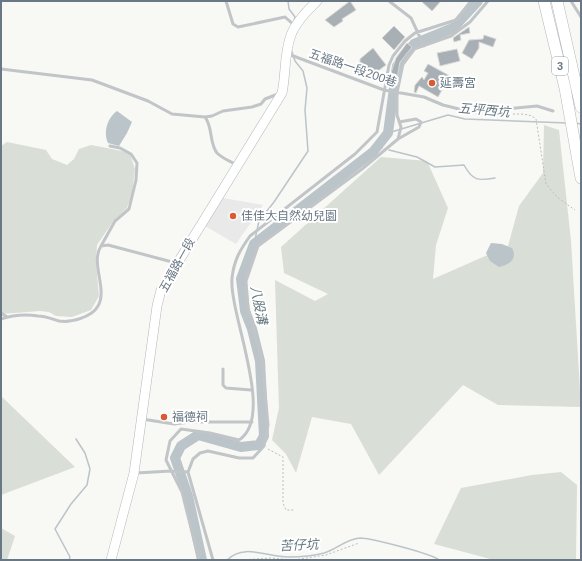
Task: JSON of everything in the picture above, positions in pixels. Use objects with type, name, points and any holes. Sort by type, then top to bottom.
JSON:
[{"type":"highway","name":"3","points":[[544,1],[548,13],[571,123],[581,178]]},
{"type":"highway","name":"3","points":[[559,6],[581,107]]},
{"type":"main road","name":"五福路一段","points":[[111,560],[134,473],[157,306],[161,290],[176,263],[282,93],[290,37],[295,27],[317,1]]},
{"type":"lane","points":[[226,1],[234,24],[238,27],[285,17],[295,27]]},
{"type":"lane","points":[[389,1],[411,18],[424,46]]},
{"type":"lane","points":[[199,560],[182,492],[166,460],[170,441],[181,429],[210,433],[239,440],[244,436],[252,422],[254,409],[245,346],[233,301],[232,278],[237,253],[253,233],[355,154],[377,132],[389,65],[392,56],[405,41],[418,32],[456,20],[471,1]]},
{"type":"lane","points":[[571,1],[581,17]]},
{"type":"lane","points":[[398,139],[401,127],[399,122],[397,93],[403,64],[414,48],[451,36],[470,22],[485,2]]},
{"type":"lane","name":"五福路一段200巷","points":[[288,54],[384,90],[424,97],[443,105],[459,109],[485,111],[537,106],[553,111]]},
{"type":"lane","points":[[1,69],[92,80],[148,101],[172,114],[205,117],[212,116],[223,111],[252,107],[261,104],[265,99],[282,93]]},
{"type":"lane","points":[[205,117],[209,122],[217,153],[237,165]]},
{"type":"lane","points":[[213,560],[188,472],[193,459],[200,453],[208,450],[239,458],[253,458],[264,446],[268,425],[262,360],[248,308],[246,281],[258,246],[362,169],[398,139],[419,127],[421,122],[416,119],[399,122]]},
{"type":"lane","points":[[1,319],[19,315],[38,316],[66,321],[84,317],[94,312],[102,295],[98,277],[98,253],[115,221],[129,209],[136,180],[137,163],[131,154],[120,148],[110,146]]},
{"type":"lane","points":[[101,246],[108,245],[176,263]]},
{"type":"lane","points":[[1,313],[7,317]]},
{"type":"lane","points":[[223,369],[223,385],[226,388],[251,390]]},
{"type":"lane","points":[[142,419],[174,424],[190,422],[252,422]]},
{"type":"lane","points":[[174,424],[178,433]]},
{"type":"lane","points":[[134,473],[172,471],[188,472]]},
{"type":"path","points":[[485,111],[498,115],[533,116],[536,119],[546,184],[557,197],[575,210]]},
{"type":"path","points":[[264,446],[283,457],[283,503],[286,510],[294,510]]},
{"type":"path","points":[[241,560],[271,558],[293,560],[326,555],[359,543]]},
{"type":"shaded area","points":[[117,111],[132,122],[119,146],[108,143],[106,135],[108,122]]},
{"type":"shaded area","points":[[544,125],[559,130],[571,241],[581,407],[498,405],[463,385],[379,475],[351,424],[312,417],[296,473],[286,454],[272,440],[279,408],[275,280],[315,301],[328,294],[284,273],[281,247],[381,157],[427,161],[448,208],[436,245],[433,279],[508,246],[519,206],[543,173]]},
{"type":"shaded area","points":[[7,142],[46,150],[52,159],[67,165],[74,159],[79,149],[91,145],[130,154],[135,169],[132,194],[127,208],[114,220],[97,245],[96,262],[99,296],[91,310],[72,317],[56,316],[49,312],[40,311],[1,314],[1,146]]},
{"type":"shaded area","name":"佳佳大自然幼兒園","points":[[223,198],[263,205],[236,244],[205,226]]},
{"type":"shaded area","points":[[491,243],[502,244],[512,248],[514,255],[512,261],[499,267],[490,261],[486,253]]},
{"type":"shaded area","points":[[2,397],[75,467],[1,495]]},
{"type":"shaded area","points":[[561,472],[577,485],[576,560],[494,560],[434,544],[461,488],[532,475]]},
{"type":"shaded area","points":[[1,528],[15,536],[7,560],[1,560]]},
{"type":"building","points":[[350,1],[356,10],[342,19],[343,21],[334,27],[325,20]]},
{"type":"building","points":[[421,1],[441,1],[432,11]]},
{"type":"building","points":[[394,26],[405,37],[394,50],[382,38]]},
{"type":"building","points":[[469,27],[470,33],[460,35],[461,40],[454,42],[453,38]]},
{"type":"building","points":[[484,35],[496,39],[493,47],[479,42],[479,48],[472,59],[462,53],[469,40],[483,39]]},
{"type":"building","points":[[407,43],[412,47],[400,62],[397,79],[390,76],[396,58]]},
{"type":"building","points":[[373,48],[386,65],[367,79],[360,76],[360,59]]},
{"type":"building","points":[[457,49],[460,61],[440,66],[437,53]]},
{"type":"building","name":"延壽宮","points":[[428,64],[450,76],[438,97],[419,86],[416,93],[414,92],[415,85],[422,77],[424,80],[428,73],[424,71]]},
{"type":"waterway","points":[[288,1],[289,9],[295,17],[294,21]]},
{"type":"waterway","name":"八股溝","points":[[202,560],[188,496],[175,458],[181,446],[198,435],[241,447],[259,445],[264,436],[260,361],[252,329],[245,311],[241,279],[254,244],[373,152],[388,133],[397,66],[414,44],[453,28],[478,1]]},
{"type":"waterway","points":[[254,244],[259,221],[274,202],[308,151],[305,110],[307,88],[303,71],[295,61],[291,49]]},
{"type":"waterway","name":"五坪西坑","points":[[388,133],[448,115],[465,119],[567,123]]},
{"type":"waterway","name":"五坪西坑","points":[[575,123],[581,124]]},
{"type":"waterway","name":"八股溝","points":[[377,147],[382,148]]},
{"type":"waterway","points":[[389,150],[417,157],[435,167],[464,165],[470,174],[476,179],[495,178]]},
{"type":"waterway","points":[[69,560],[70,557],[55,529],[71,504],[87,485],[90,469],[85,453],[76,439]]},
{"type":"waterway","name":"苦仔坑","points":[[227,560],[241,552],[256,552],[288,557],[315,555],[329,551],[350,540],[360,538],[401,547],[426,554],[439,560]]},
{"type":"place","name":"延壽宮","points":[[432,83]]},
{"type":"place","name":"佳佳大自然幼兒園","points":[[233,216]]},
{"type":"place","name":"福德祠","points":[[164,417]]}]
